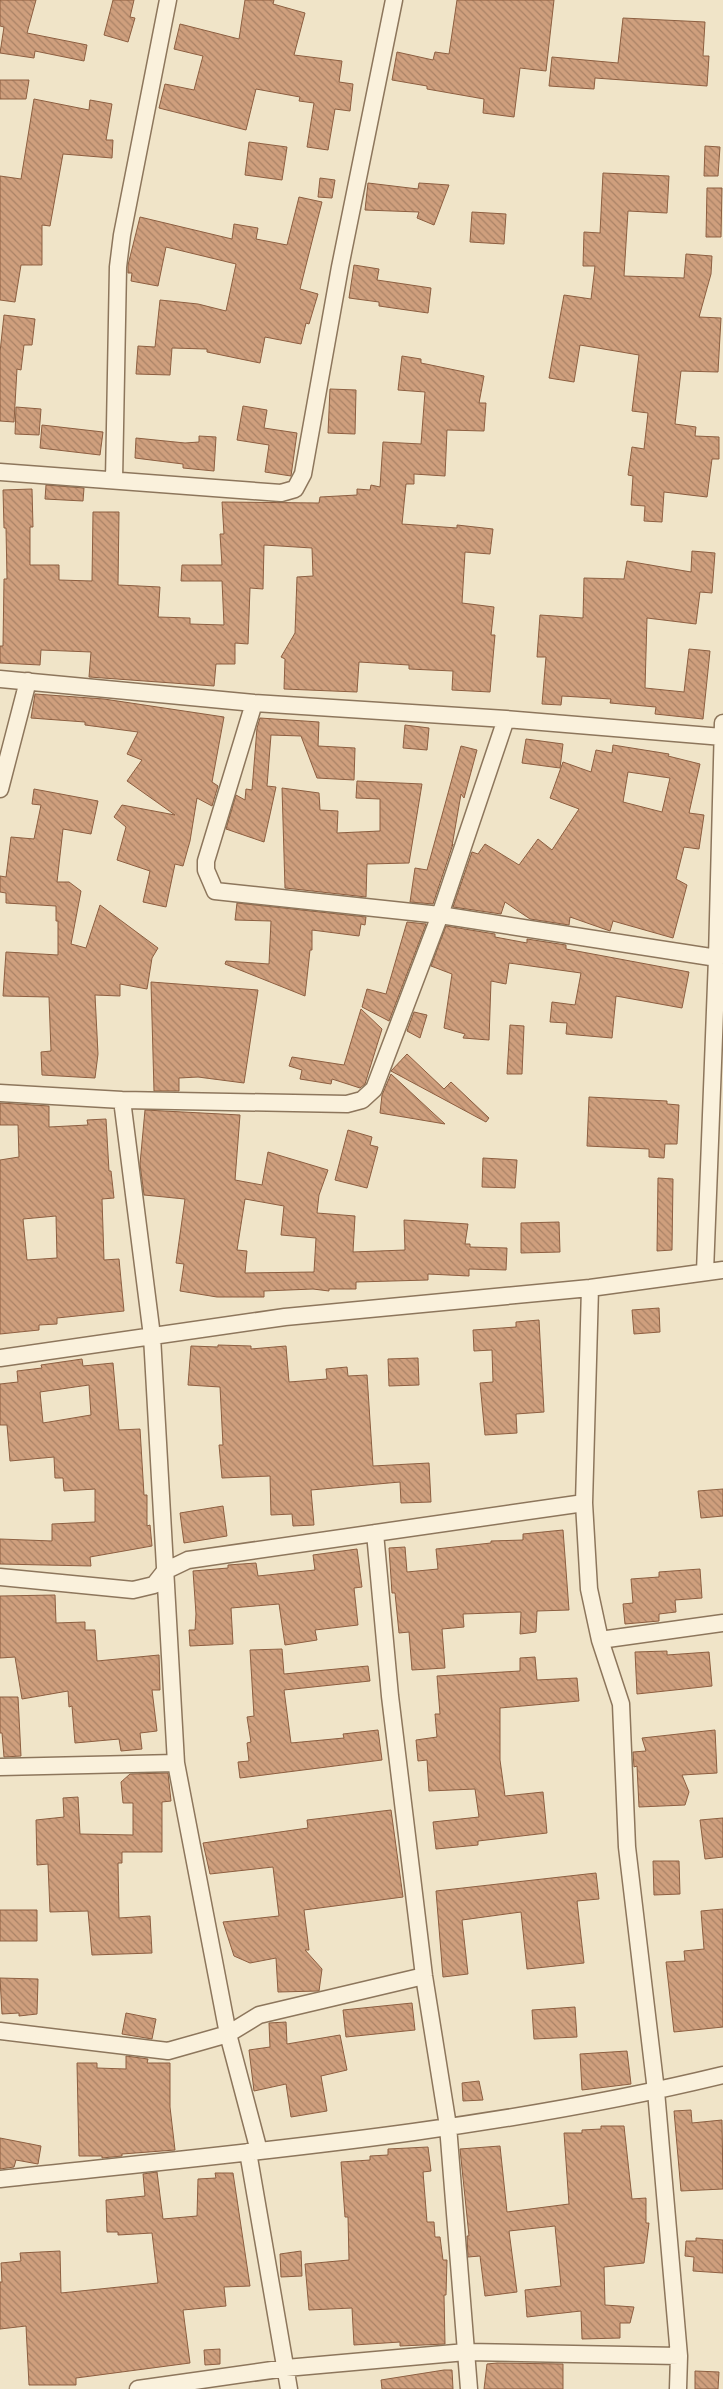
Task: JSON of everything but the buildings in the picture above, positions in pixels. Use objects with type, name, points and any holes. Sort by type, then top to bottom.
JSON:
[{"type":"street","points":[[114,480],[118,267],[124,225],[168,0]]},
{"type":"street","points":[[0,472],[281,493],[295,489],[303,474],[340,267],[394,0]]},
{"type":"street","points":[[0,679],[254,704],[723,733],[718,958],[705,1272]]},
{"type":"street","points":[[0,789],[28,681]]},
{"type":"street","points":[[254,704],[206,861],[206,870],[215,891],[440,915],[718,958]]},
{"type":"street","points":[[0,1093],[122,1100],[348,1104],[362,1100],[374,1089],[440,915],[506,719]]},
{"type":"street","points":[[122,1100],[152,1336],[176,1763],[228,2034],[253,2152],[289,2389]]},
{"type":"street","points":[[0,1358],[285,1317],[590,1288],[723,1270]]},
{"type":"street","points":[[590,1288],[584,1503],[589,1589],[600,1640],[621,1704],[627,1848],[656,2091],[679,2356],[678,2389]]},
{"type":"street","points":[[0,1576],[133,1590],[154,1585],[165,1571],[188,1560],[584,1503]]},
{"type":"street","points":[[375,1533],[390,1696],[424,1976],[448,2126],[469,2389]]},
{"type":"street","points":[[600,1640],[723,1623]]},
{"type":"street","points":[[0,1767],[176,1763]]},
{"type":"street","points":[[0,2031],[168,2051],[228,2034],[259,2015],[424,1976]]},
{"type":"street","points":[[0,2179],[253,2152],[448,2126],[656,2091],[723,2075]]},
{"type":"street","points":[[138,2389],[286,2368],[466,2352],[679,2356]]}]
